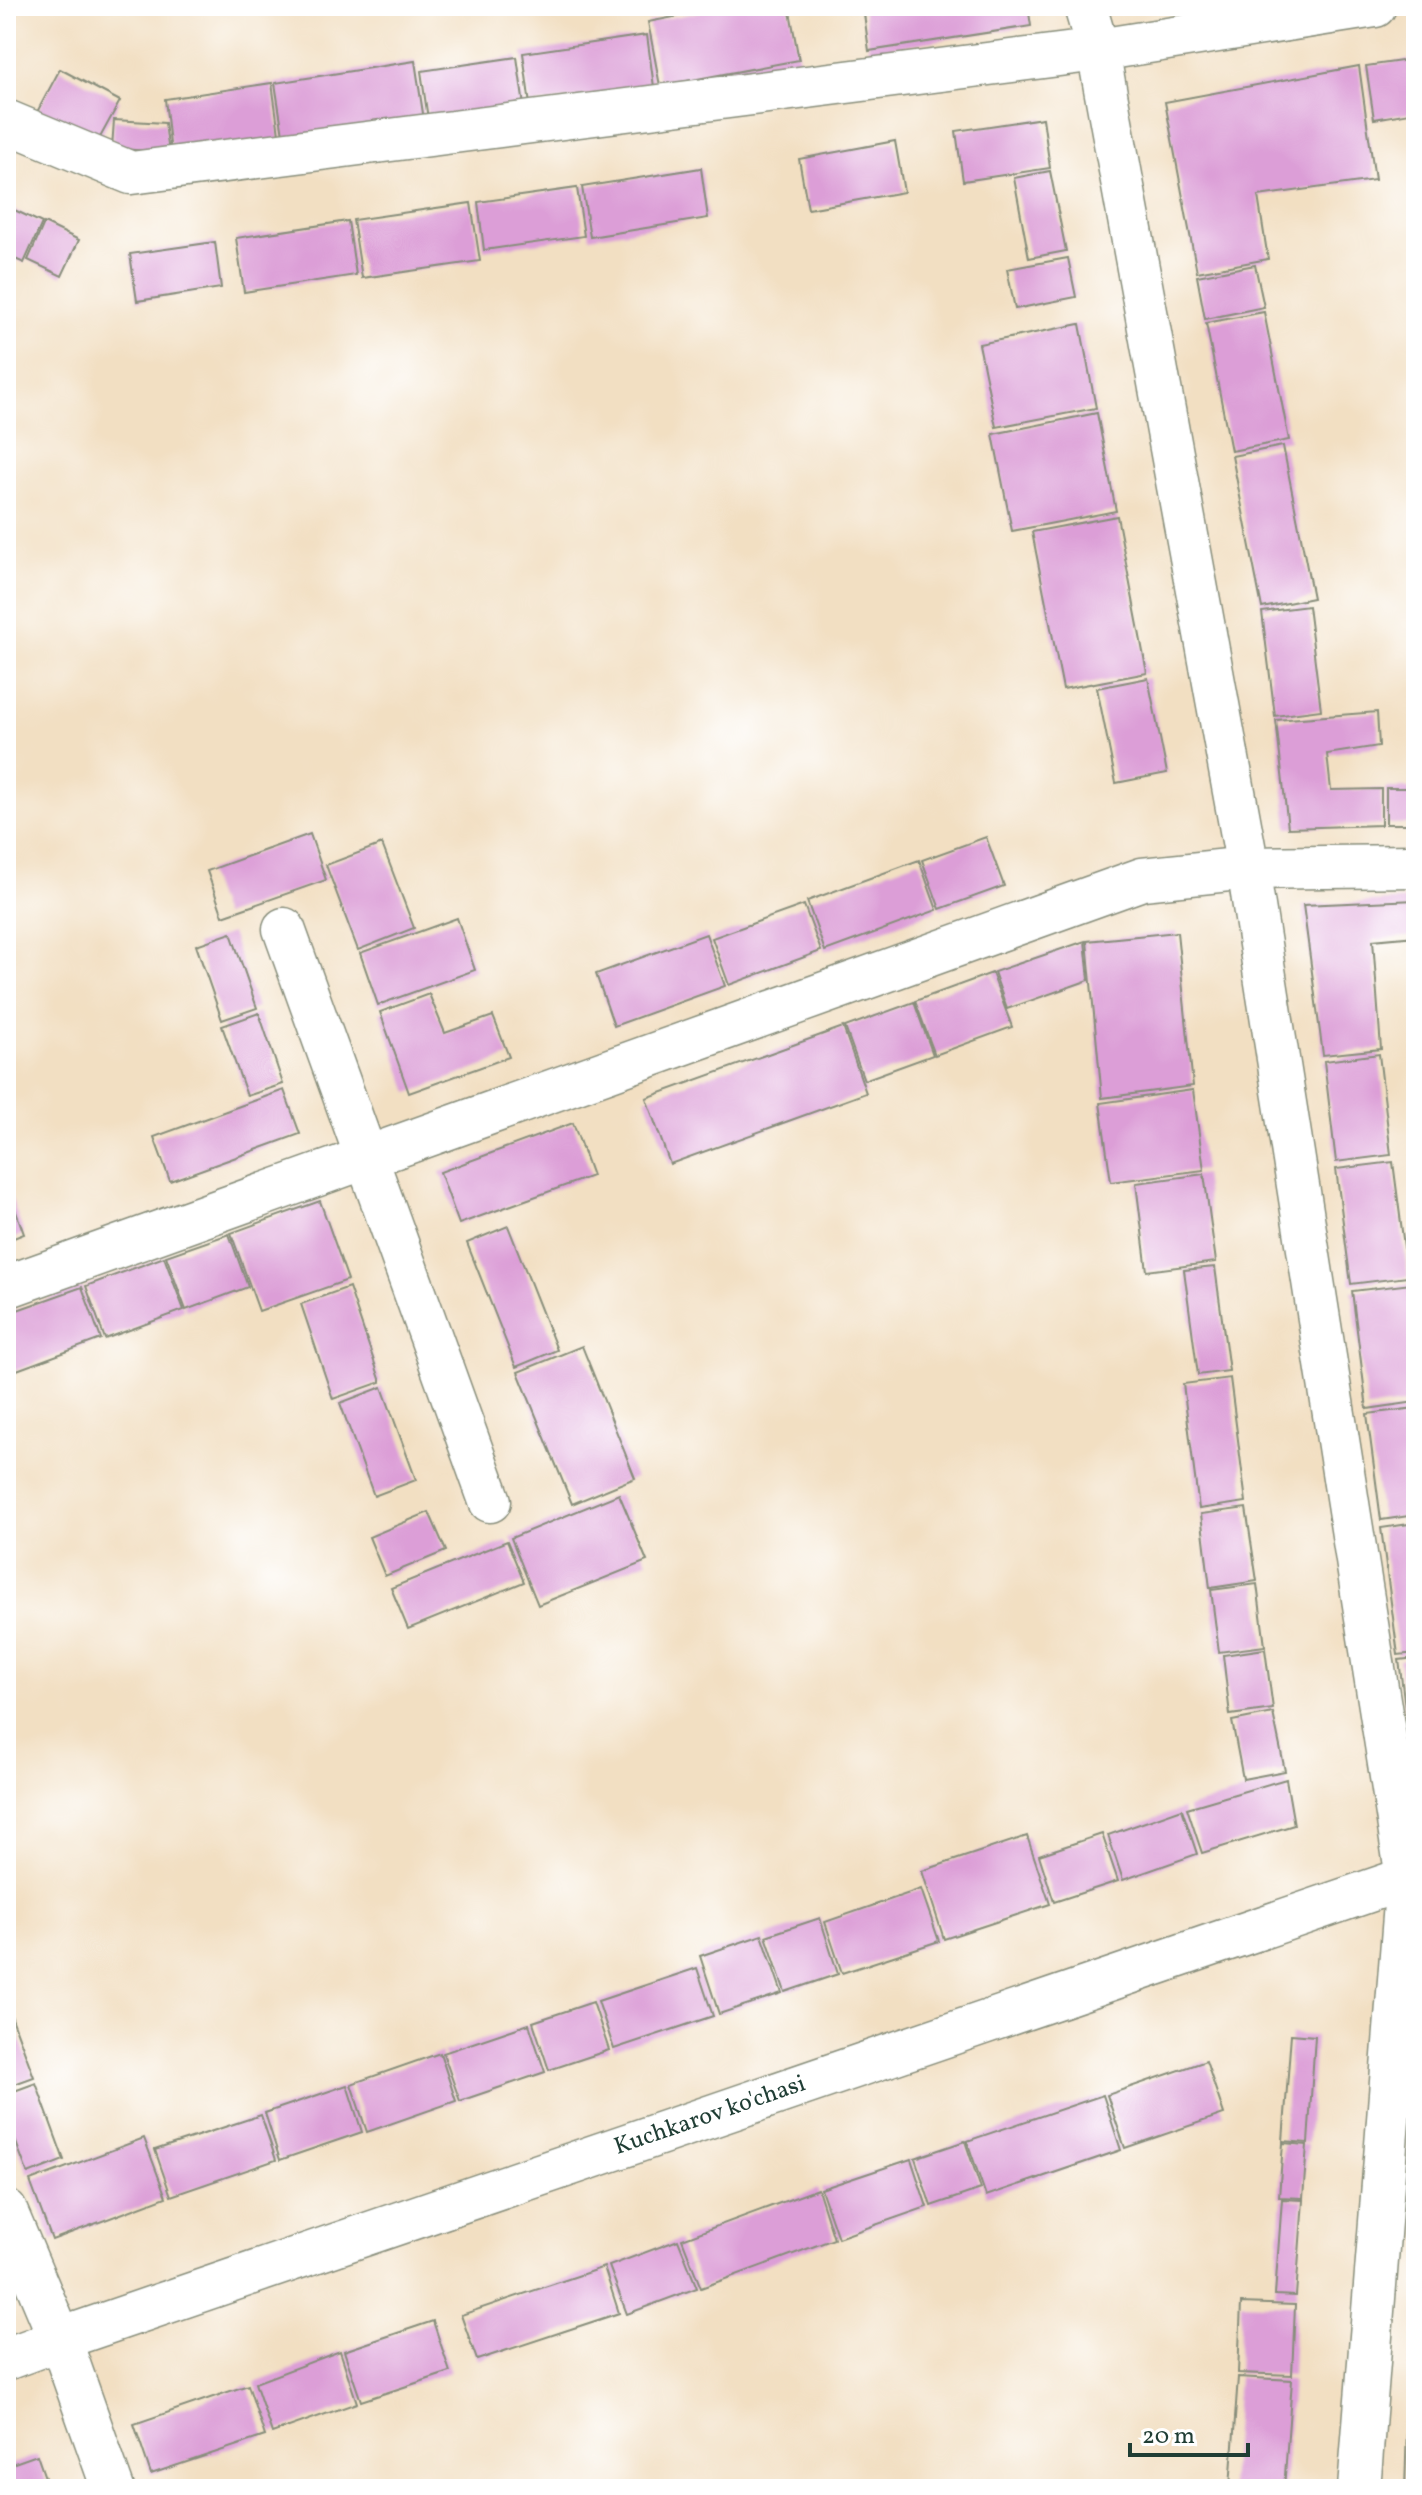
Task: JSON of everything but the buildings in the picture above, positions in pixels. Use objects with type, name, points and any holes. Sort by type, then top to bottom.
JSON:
[{"type":"street","points":[[1085,6],[1098,50],[1248,868],[1411,1878],[1359,2489]]},
{"type":"street","points":[[6,121],[131,173],[1098,50],[1375,6]]},
{"type":"street","points":[[6,1287],[1142,879],[1248,868],[1416,866]]},
{"type":"street","points":[[284,929],[490,1501]]},
{"type":"street","name":"Kuchkarov ko'chasi","points":[[6,2359],[1411,1878]]},
{"type":"street","points":[[6,2211],[60,2339],[113,2489]]}]
